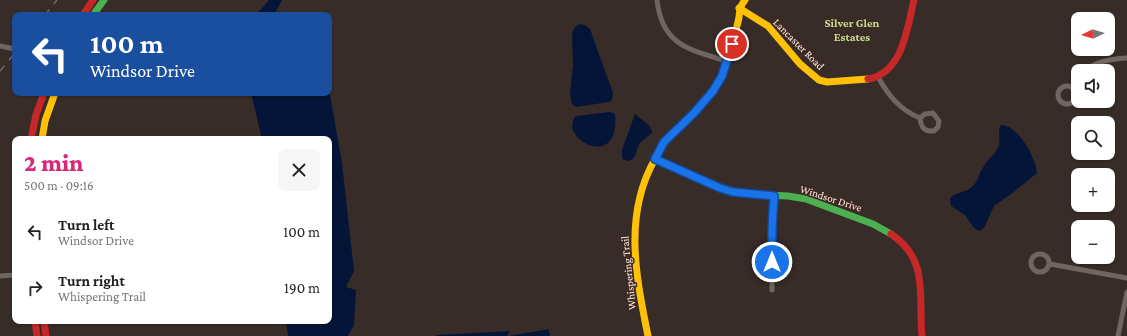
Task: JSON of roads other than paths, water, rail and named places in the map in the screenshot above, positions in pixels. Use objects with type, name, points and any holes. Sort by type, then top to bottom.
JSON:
[{"type":"street","points":[[85,12],[93,0]]},
{"type":"street","points":[[95,12],[104,0]]},
{"type":"street","points":[[657,0],[658,11],[670,36],[681,45],[726,61]]},
{"type":"street","name":"Whispering Trail","points":[[648,336],[644,323],[639,290],[634,236],[638,200],[648,170],[664,142],[694,113],[713,91],[722,76],[739,20],[739,8],[745,0]]},
{"type":"street","points":[[914,0],[904,42],[899,56],[890,67],[878,77],[893,100],[905,110],[920,118]]},
{"type":"street","name":"Lancaster Road","points":[[739,8],[768,26],[800,64],[819,80],[827,82],[846,82],[878,77]]},
{"type":"street","points":[[0,46],[12,48]]},
{"type":"street","points":[[1096,64],[1110,59],[1127,57]]},
{"type":"street","points":[[32,136],[36,115],[43,96]]},
{"type":"street","points":[[42,136],[45,121],[54,96]]},
{"type":"street","name":"Windsor Drive","points":[[655,159],[720,188],[733,192],[806,199],[878,227],[898,239],[912,256],[920,277],[922,299],[920,321],[922,336]]},
{"type":"street","points":[[772,290],[772,229],[774,196]]},
{"type":"street","points":[[1050,264],[1127,278]]},
{"type":"street","points":[[0,276],[12,275]]},
{"type":"street","points":[[1118,336],[1127,292]]},
{"type":"street","points":[[35,324],[37,336]]},
{"type":"street","points":[[44,324],[46,336]]},
{"type":"water","points":[[269,0],[282,0],[276,12],[259,12]]},
{"type":"water","points":[[579,24],[585,25],[590,29],[613,93],[612,100],[609,102],[576,107],[572,104],[570,93],[573,66],[572,35],[574,28]]},
{"type":"water","points":[[252,96],[330,96],[342,163],[354,271],[346,287],[356,290],[354,325],[348,336],[288,336],[286,324],[332,324],[332,136],[261,136]]},
{"type":"water","points":[[610,112],[615,114],[614,132],[609,142],[600,146],[590,145],[581,141],[574,133],[572,125],[576,116]]},
{"type":"water","points":[[635,114],[650,127],[652,133],[640,144],[634,158],[628,161],[622,159],[622,150]]},
{"type":"water","points":[[1001,125],[1007,126],[1014,130],[1020,136],[1030,151],[1037,173],[994,206],[984,228],[979,231],[974,228],[965,215],[951,206],[950,198],[974,185],[982,168],[998,148],[999,131]]},
{"type":"water","points":[[549,329],[550,336],[508,336]]},
{"type":"water","points":[[510,331],[507,336],[435,336],[437,335]]},
{"type":"railway","points":[[47,12],[57,0]]},
{"type":"railway","points":[[0,71],[12,57]]},
{"type":"district","name":"Silver Glen Estates","points":[[852,30]]}]
